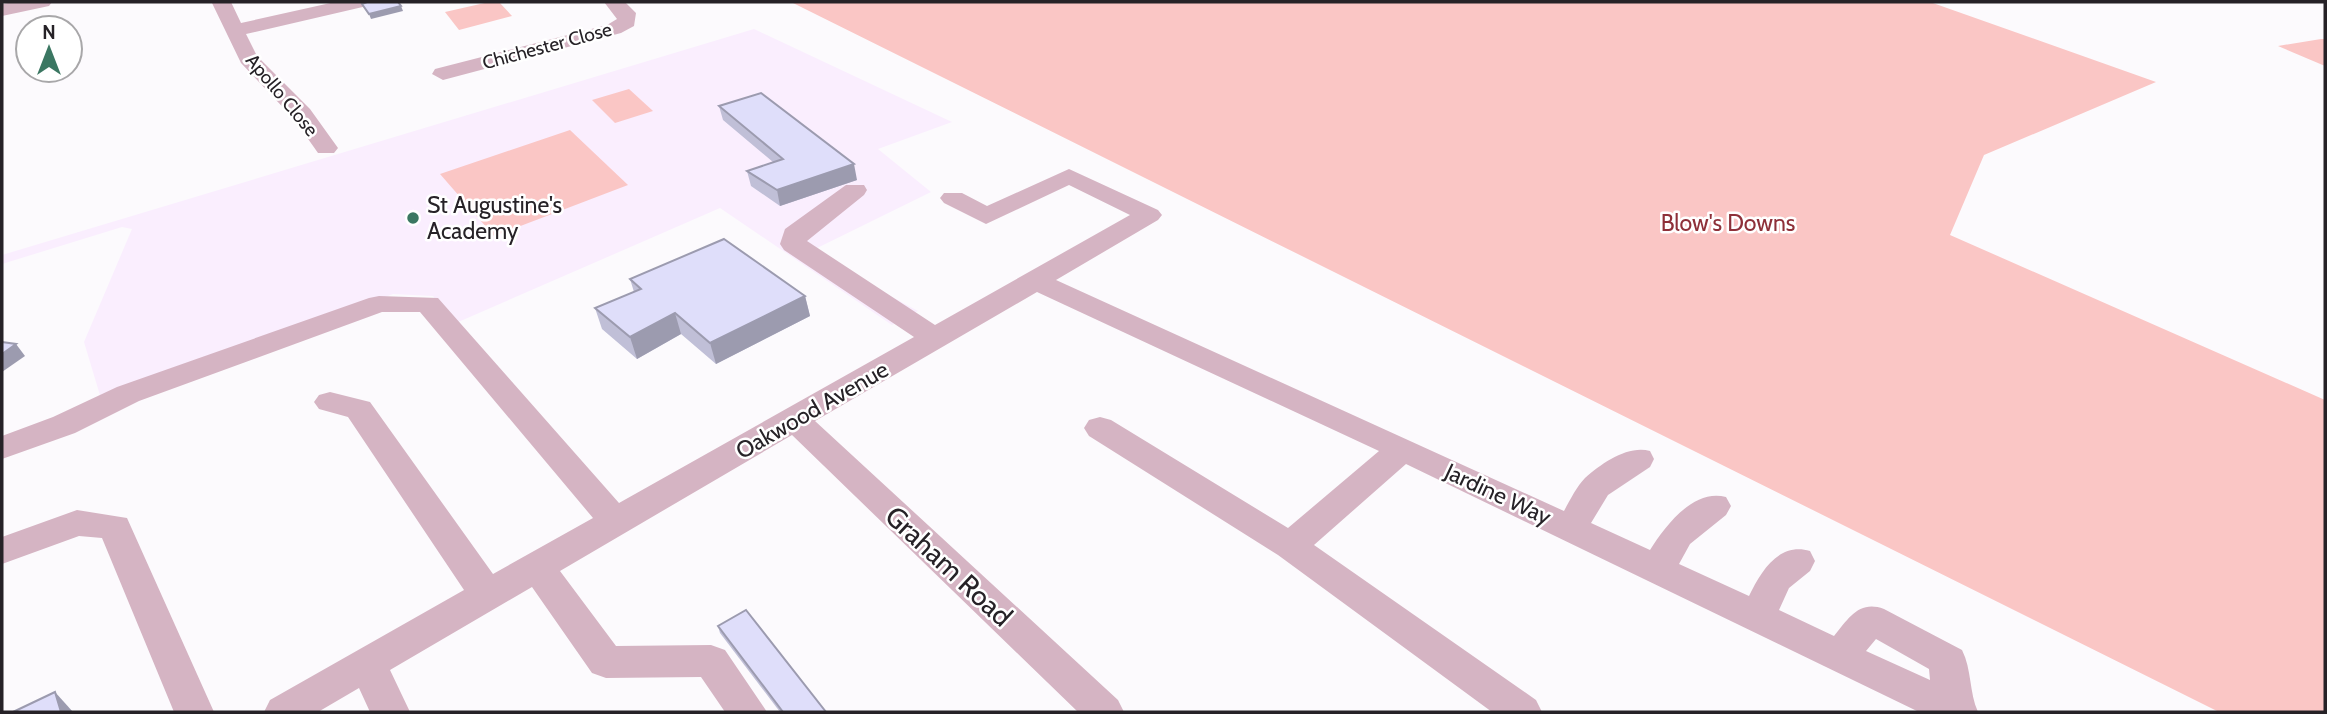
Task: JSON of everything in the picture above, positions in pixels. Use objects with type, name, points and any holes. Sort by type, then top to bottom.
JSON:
[{"type":"street","points":[[2,10],[42,2]]},
{"type":"street","points":[[235,30],[360,2]]},
{"type":"street","name":"Chichester Close","points":[[443,74],[614,29],[627,22],[626,13],[614,2]]},
{"type":"street","name":"Apollo Close","points":[[222,4],[248,59],[302,114],[326,148]]},
{"type":"street","name":"Oakwood Avenue","points":[[284,712],[1149,215],[1069,176],[986,216],[953,198]]},
{"type":"street","points":[[855,190],[794,235],[793,244],[937,339]]},
{"type":"street","name":"Jardine Way","points":[[1036,281],[1403,449],[1839,656],[1871,619],[1948,661],[1955,711]]},
{"type":"street","points":[[2,448],[64,425],[128,394],[379,304],[428,304],[616,522]]},
{"type":"street","points":[[330,402],[359,409],[487,595]]},
{"type":"street","name":"Graham Road","points":[[794,419],[1104,712]]},
{"type":"street","points":[[1100,428],[1290,546],[1522,712]]},
{"type":"street","points":[[1290,546],[1403,449]]},
{"type":"street","points":[[1571,528],[1596,487],[1638,459]]},
{"type":"street","points":[[1657,569],[1678,535],[1714,506]]},
{"type":"street","points":[[2,551],[77,523],[115,527],[194,712]]},
{"type":"street","points":[[1757,617],[1775,579],[1797,561]]},
{"type":"street","points":[[536,566],[606,662],[711,661],[747,712]]},
{"type":"street","points":[[368,666],[390,712]]},
{"type":"shaded area","name":"St Augustine's Academy","points":[[754,29],[952,122],[878,149],[931,192],[809,252],[918,311],[892,325],[720,208],[456,323],[433,296],[393,294],[102,402],[84,342],[132,229],[122,227],[2,264],[2,255]]},
{"type":"green space","points":[[499,2],[512,16],[459,30],[445,12]]},
{"type":"green space","name":"Blow's Downs","points":[[791,2],[1930,2],[2156,82],[1984,155],[1950,235],[2325,400],[2325,712],[2219,712]]},
{"type":"green space","points":[[2321,39],[2325,39],[2325,66],[2278,46]]},
{"type":"green space","points":[[629,89],[653,111],[615,123],[592,100]]},
{"type":"green space","points":[[570,130],[628,185],[494,236],[440,174]]},
{"type":"building","points":[[398,2],[401,6],[369,14],[362,4]]},
{"type":"building","points":[[761,93],[854,164],[777,190],[747,171],[783,159],[719,106]]},
{"type":"building","points":[[724,239],[805,296],[710,343],[675,313],[630,337],[595,308],[641,289],[630,279]]},
{"type":"building","points":[[2,342],[16,344],[2,354]]},
{"type":"building","points":[[746,610],[826,712],[783,712],[718,626]]},
{"type":"building","points":[[55,692],[61,712],[13,712]]},
{"type":"place","name":"St Augustine's Academy","points":[[413,218]]}]
